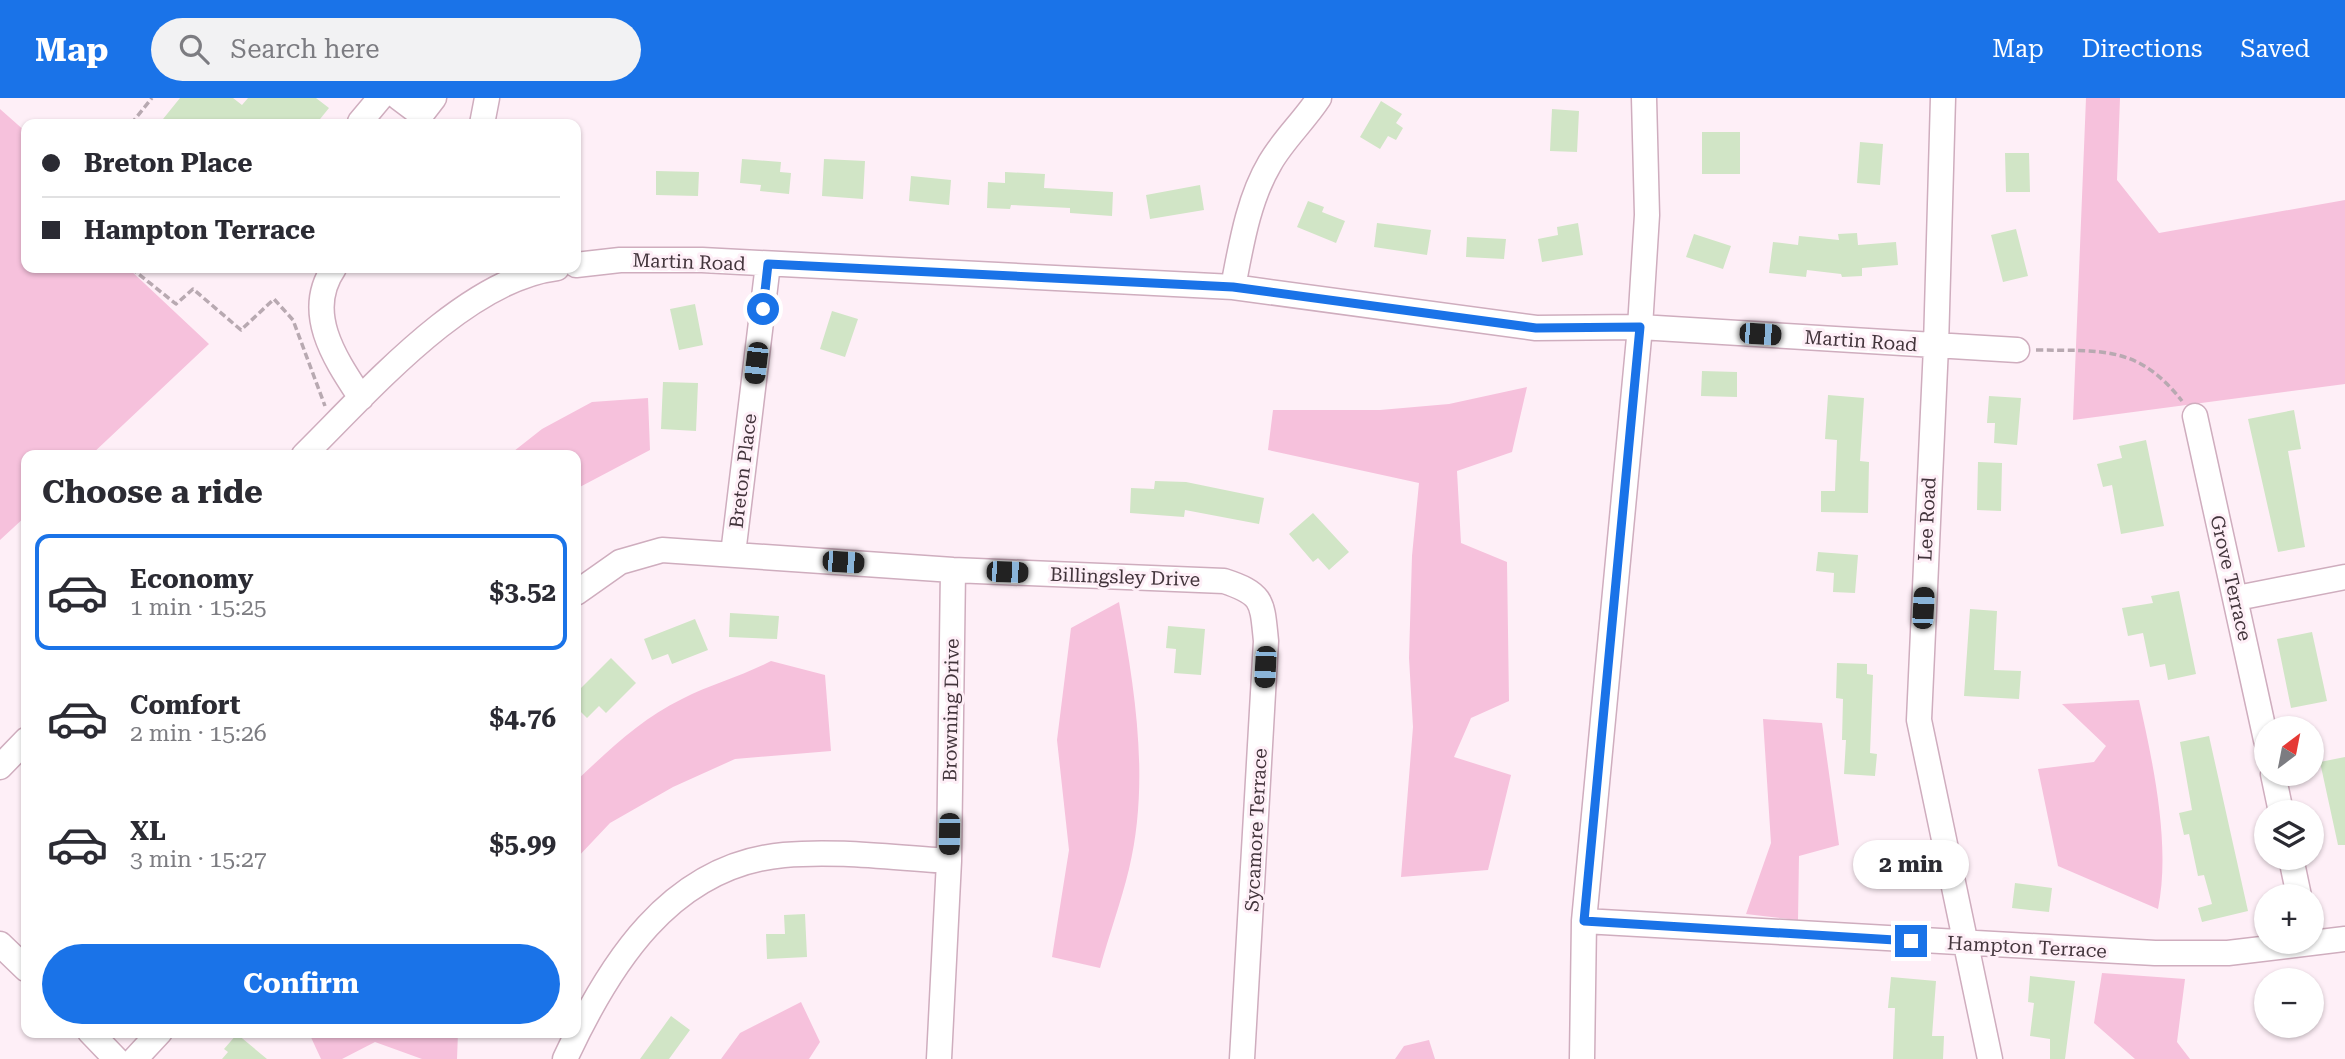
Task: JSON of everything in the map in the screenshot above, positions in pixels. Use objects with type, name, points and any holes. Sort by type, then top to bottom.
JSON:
[{"type":"street","points":[[362,119],[380,98]]},
{"type":"street","points":[[399,98],[415,110],[424,111],[434,98]]},
{"type":"street","points":[[483,119],[487,98]]},
{"type":"street","points":[[1233,287],[1244,230],[1270,162],[1305,120],[1318,98]]},
{"type":"street","points":[[1581,1059],[1584,921],[1640,327],[1647,215],[1644,98]]},
{"type":"street","name":"Lee Road","points":[[1942,98],[1936,346],[1919,720],[1990,1059]]},
{"type":"street","name":"Martin Road","points":[[581,264],[620,260],[768,264],[1233,287],[1536,328],[1640,327],[2017,350]]},
{"type":"street","name":"Breton Place","points":[[733,554],[768,264]]},
{"type":"street","points":[[331,273],[321,310],[325,338],[361,398]]},
{"type":"street","points":[[309,450],[361,398],[501,275]]},
{"type":"street","name":"Grove Terrace","points":[[2195,416],[2261,716]]},
{"type":"street","name":"Billingsley Drive","points":[[581,589],[620,562],[662,550],[953,570],[1224,581],[1252,593],[1262,602]]},
{"type":"street","name":"Browning Drive","points":[[939,1059],[949,861],[953,570]]},
{"type":"street","points":[[2236,598],[2345,577]]},
{"type":"street","name":"Sycamore Terrace","points":[[1242,1059],[1266,641],[1262,602]]},
{"type":"street","points":[[0,767],[21,745]]},
{"type":"street","points":[[581,1031],[632,940],[650,920],[687,891],[714,876],[756,860],[783,855],[949,861]]},
{"type":"street","name":"Hampton Terrace","points":[[1584,921],[2155,953],[2228,953],[2254,950]]},
{"type":"street","name":"Hampton Terrace","points":[[2324,941],[2345,939]]},
{"type":"street","points":[[0,944],[21,965]]},
{"type":"street","points":[[96,1038],[116,1059]]},
{"type":"street","points":[[135,1059],[154,1038]]},
{"type":"street","points":[[565,1059],[577,1038]]},
{"type":"path","points":[[135,119],[152,98]]},
{"type":"path","points":[[137,273],[176,304],[193,289],[241,330],[274,299],[293,320],[310,360],[320,397],[338,421]]},
{"type":"path","points":[[2017,350],[2120,354],[2140,361],[2164,379],[2195,416]]},
{"type":"shaded area","points":[[2086,98],[2120,98],[2117,180],[2159,233],[2345,200],[2345,384],[2073,420]]},
{"type":"shaded area","points":[[0,109],[21,128],[21,273],[133,273],[209,344],[96,450],[21,450],[21,521],[0,540]]},
{"type":"shaded area","points":[[1527,387],[1512,452],[1457,471],[1461,543],[1507,562],[1509,701],[1471,718],[1454,757],[1511,775],[1488,870],[1401,877],[1413,727],[1409,658],[1412,556],[1419,483],[1268,450],[1273,410],[1380,410],[1449,404]]},
{"type":"shaded area","points":[[648,398],[650,450],[581,486],[581,450],[515,450],[542,429],[592,402]]},
{"type":"shaded area","points":[[1119,602],[1135,702],[1139,803],[1129,869],[1100,968],[1052,957],[1069,850],[1057,740],[1071,628]]},
{"type":"shaded area","points":[[771,661],[825,675],[831,751],[735,759],[673,787],[610,823],[581,854],[581,776],[626,736],[667,707]]},
{"type":"shaded area","points":[[2139,700],[2159,804],[2162,858],[2158,909],[2058,866],[2038,769],[2094,762],[2106,746],[2062,704]]},
{"type":"shaded area","points":[[1763,719],[1822,723],[1839,845],[1799,856],[1798,920],[1746,914],[1771,843]]},
{"type":"shaded area","points":[[2102,973],[2185,979],[2177,1042],[2190,1059],[2135,1059],[2094,1023]]},
{"type":"shaded area","points":[[801,1002],[820,1042],[809,1059],[721,1059],[740,1033]]},
{"type":"shaded area","points":[[311,1038],[458,1038],[457,1059],[422,1059],[375,1042],[342,1059],[321,1059]]},
{"type":"shaded area","points":[[1429,1040],[1435,1059],[1395,1059],[1404,1046]]},
{"type":"building","points":[[180,98],[233,98],[242,105],[248,98],[316,98],[329,108],[320,119],[163,119]]},
{"type":"building","points":[[1381,101],[1402,114],[1396,123],[1403,128],[1396,140],[1388,136],[1380,149],[1360,137]]},
{"type":"building","points":[[1552,109],[1579,111],[1577,152],[1550,151]]},
{"type":"building","points":[[1702,132],[1740,132],[1740,174],[1702,174]]},
{"type":"building","points":[[1860,142],[1883,144],[1880,185],[1857,183]]},
{"type":"building","points":[[2005,153],[2029,153],[2030,192],[2006,192]]},
{"type":"building","points":[[742,159],[781,162],[780,172],[791,173],[789,194],[760,191],[761,185],[740,183]]},
{"type":"building","points":[[824,159],[865,161],[863,199],[822,196]]},
{"type":"building","points":[[656,171],[699,172],[698,196],[656,195]]},
{"type":"building","points":[[1005,172],[1045,174],[1044,188],[1113,192],[1112,216],[1070,213],[1070,208],[1011,205],[1010,209],[987,208],[988,182],[1005,183]]},
{"type":"building","points":[[911,176],[951,180],[949,205],[909,201]]},
{"type":"building","points":[[1200,185],[1204,210],[1150,219],[1146,195]]},
{"type":"building","points":[[1308,201],[1324,207],[1322,212],[1345,221],[1336,243],[1297,227]]},
{"type":"building","points":[[1377,223],[1431,230],[1427,255],[1374,247]]},
{"type":"building","points":[[1578,223],[1583,255],[1542,262],[1538,239],[1558,235],[1557,227]]},
{"type":"building","points":[[2016,229],[2028,276],[2003,282],[1991,235]]},
{"type":"building","points":[[1857,233],[1858,245],[1896,242],[1898,265],[1862,268],[1862,276],[1842,277],[1841,274],[1807,270],[1806,277],[1769,273],[1773,242],[1798,245],[1799,236],[1839,240],[1838,234]]},
{"type":"building","points":[[1694,234],[1731,246],[1723,269],[1686,257]]},
{"type":"building","points":[[1467,237],[1506,239],[1504,259],[1466,257]]},
{"type":"building","points":[[695,304],[703,345],[679,350],[670,309]]},
{"type":"building","points":[[832,311],[858,319],[845,357],[820,349]]},
{"type":"building","points":[[1702,371],[1737,372],[1737,397],[1701,396]]},
{"type":"building","points":[[663,382],[698,383],[696,431],[661,429]]},
{"type":"building","points":[[1828,395],[1864,398],[1860,461],[1869,462],[1868,513],[1821,512],[1821,491],[1835,491],[1837,440],[1825,439]]},
{"type":"building","points":[[1989,396],[2021,398],[2017,445],[1994,443],[1995,423],[1987,423]]},
{"type":"building","points":[[2294,410],[2301,449],[2288,451],[2305,547],[2278,552],[2248,419]]},
{"type":"building","points":[[2146,440],[2164,526],[2121,534],[2112,485],[2103,487],[2097,464],[2122,458],[2119,446]]},
{"type":"building","points":[[1978,462],[2002,463],[2001,511],[1977,510]]},
{"type":"building","points":[[1155,481],[1186,482],[1264,498],[1259,524],[1185,510],[1184,517],[1130,513],[1131,488],[1154,489]]},
{"type":"building","points":[[1313,513],[1349,552],[1329,570],[1318,558],[1313,562],[1289,534]]},
{"type":"building","points":[[1818,552],[1858,555],[1855,593],[1833,592],[1834,573],[1816,571]]},
{"type":"building","points":[[2179,591],[2196,674],[2168,680],[2165,664],[2150,667],[2143,633],[2128,636],[2122,608],[2153,603],[2151,596]]},
{"type":"building","points":[[1970,609],[1997,611],[1994,670],[2021,671],[2019,699],[1964,696]]},
{"type":"building","points":[[730,613],[779,616],[777,639],[729,637]]},
{"type":"building","points":[[695,619],[708,650],[672,664],[668,654],[652,660],[644,639]]},
{"type":"building","points":[[1168,626],[1205,629],[1201,675],[1174,673],[1176,649],[1166,648]]},
{"type":"building","points":[[2312,632],[2327,701],[2291,708],[2277,639]]},
{"type":"building","points":[[611,658],[636,683],[606,713],[599,706],[587,718],[581,712],[581,688]]},
{"type":"building","points":[[1837,663],[1867,664],[1867,674],[1873,675],[1870,753],[1877,754],[1875,776],[1844,774],[1846,740],[1842,740],[1843,699],[1836,698]]},
{"type":"building","points":[[2209,736],[2248,911],[2202,922],[2198,908],[2212,904],[2204,875],[2198,876],[2189,834],[2184,835],[2179,813],[2192,810],[2180,742]]},
{"type":"building","points":[[2345,757],[2345,845],[2338,845],[2324,780],[2324,761]]},
{"type":"building","points":[[2015,883],[2052,888],[2049,912],[2012,908]]},
{"type":"building","points":[[805,914],[807,957],[767,959],[766,934],[785,934],[784,915]]},
{"type":"building","points":[[2030,976],[2075,981],[2065,1059],[2050,1059],[2050,1039],[2030,1036],[2034,1003],[2028,1002]]},
{"type":"building","points":[[1891,977],[1936,981],[1932,1036],[1944,1036],[1943,1059],[1893,1059],[1895,1008],[1888,1008]]},
{"type":"building","points":[[671,1016],[690,1030],[669,1059],[640,1059]]},
{"type":"building","points":[[234,1038],[242,1038],[267,1059],[222,1059],[228,1052],[224,1049]]},
{"type":"route","points":[[763,309],[768,264],[1233,287],[1536,328],[1640,327],[1584,921],[1911,941]]}]
